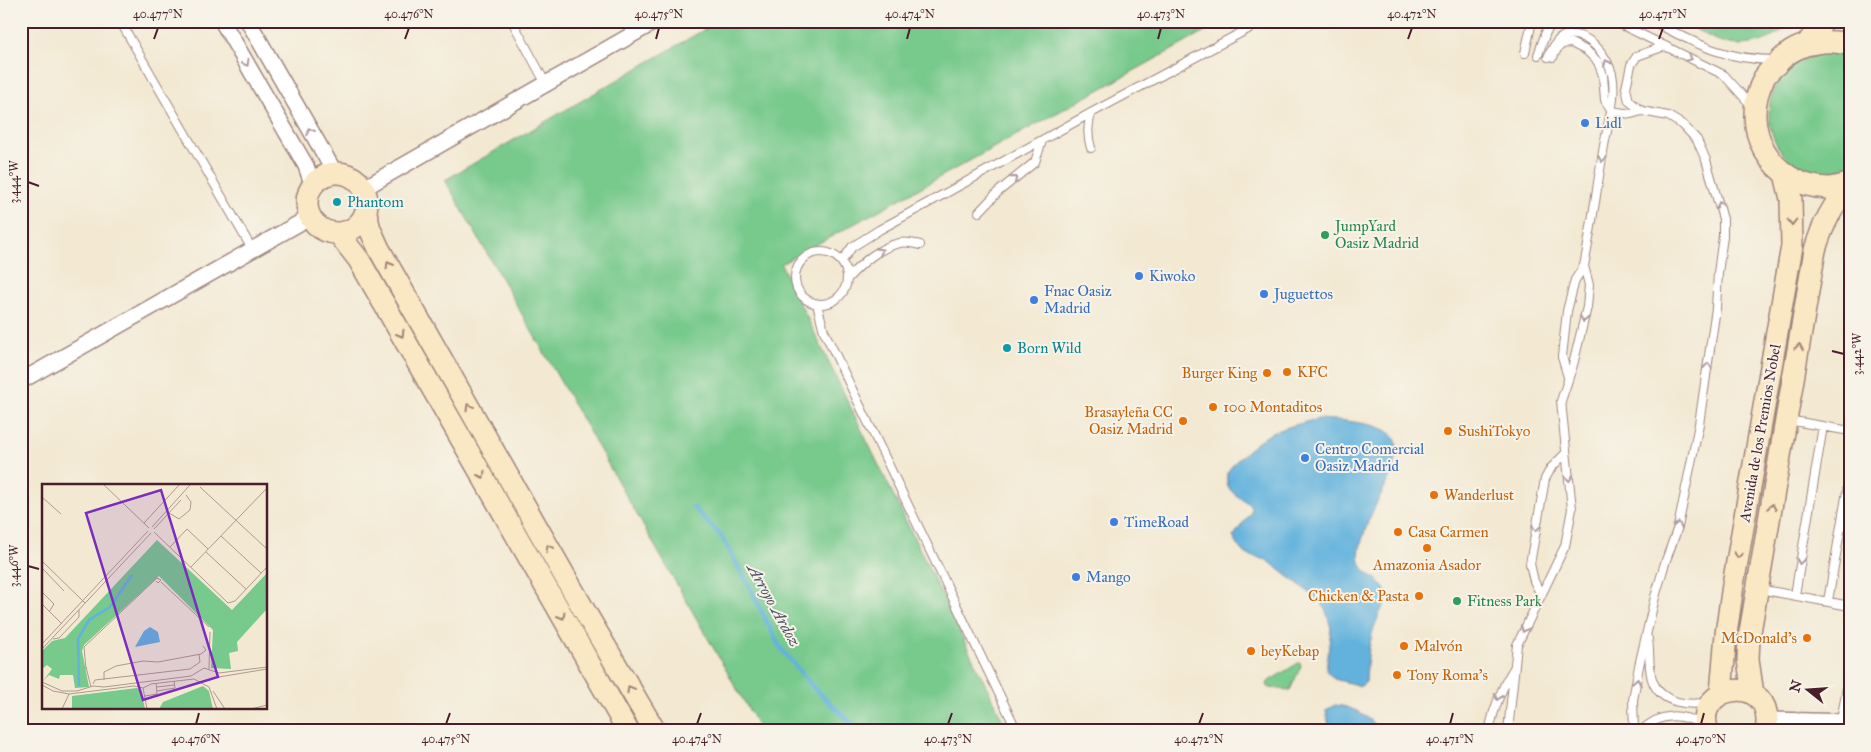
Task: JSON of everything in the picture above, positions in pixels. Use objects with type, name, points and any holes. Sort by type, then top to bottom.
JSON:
[{"type":"street","points":[[222,21],[306,166],[313,186]]},
{"type":"street","points":[[248,21],[335,173]]},
{"type":"street","points":[[364,188],[656,21]]},
{"type":"street","points":[[1807,44],[1823,21]]},
{"type":"street","points":[[1850,45],[1827,41],[1807,44],[1793,50],[1780,60],[1765,76],[1758,92],[1755,110],[1755,129],[1766,155],[1785,174],[1806,185],[1828,188],[1850,185]]},
{"type":"street","points":[[335,173],[352,176],[364,188],[368,205],[362,221],[355,228],[347,232],[338,233],[322,229],[310,217],[307,201],[313,186],[319,179],[335,173]]},
{"type":"street","name":"Avenida de los Premios Nobel","points":[[1707,728],[1706,712],[1716,698],[1733,585],[1792,246],[1791,199],[1785,174]]},
{"type":"street","name":"Avenida de los Premios Nobel","points":[[1753,694],[1748,660],[1749,638],[1815,250],[1822,226],[1836,202],[1850,185]]},
{"type":"street","points":[[366,213],[370,229],[379,249],[655,731]]},
{"type":"street","points":[[21,381],[310,217]]},
{"type":"street","points":[[338,233],[359,260],[628,731]]},
{"type":"street","points":[[1716,698],[1732,690],[1743,690],[1753,694],[1763,704],[1766,725],[1845,722]]},
{"type":"lane","points":[[120,21],[252,249]]},
{"type":"lane","points":[[512,21],[546,84]]},
{"type":"lane","points":[[842,261],[852,247],[879,230],[1263,21]]},
{"type":"lane","points":[[1525,53],[1532,21]]},
{"type":"lane","points":[[1538,55],[1546,32],[1554,21]]},
{"type":"lane","points":[[1614,21],[1724,75],[1755,110]]},
{"type":"lane","points":[[1652,21],[1703,46],[1731,56],[1752,60],[1780,60]]},
{"type":"lane","points":[[1550,57],[1562,44],[1571,43],[1587,51],[1598,62],[1601,69],[1605,100],[1612,111],[1604,143],[1584,266],[1575,280],[1567,311],[1562,357],[1568,377]]},
{"type":"lane","points":[[1642,111],[1629,101],[1626,88],[1631,65],[1637,56],[1665,46]]},
{"type":"lane","points":[[1612,111],[1631,114],[1642,111],[1668,116],[1683,125],[1697,140],[1719,199],[1724,236],[1699,424],[1678,527],[1665,563],[1647,631],[1634,700],[1634,731]]},
{"type":"lane","points":[[1091,113],[1088,127],[1088,139],[1091,148]]},
{"type":"lane","points":[[979,212],[998,192],[1035,162],[1042,141]]},
{"type":"lane","points":[[848,278],[862,263],[883,248],[902,242],[920,245]]},
{"type":"lane","points":[[819,251],[828,252],[836,255],[842,261],[848,278],[842,295],[835,301],[817,304],[802,296],[797,289],[795,272],[798,264],[811,253],[819,251]]},
{"type":"lane","points":[[1508,731],[1517,645],[1566,546],[1572,509],[1561,402],[1582,331],[1587,307],[1589,285],[1584,266]]},
{"type":"lane","points":[[817,304],[824,331],[1017,731]]},
{"type":"lane","points":[[1787,420],[1850,431]]},
{"type":"lane","points":[[1794,595],[1823,426]]},
{"type":"lane","points":[[1541,595],[1534,581],[1530,564],[1544,479],[1566,453]]},
{"type":"lane","points":[[1828,601],[1850,474]]},
{"type":"lane","points":[[1757,589],[1850,606]]},
{"type":"lane","points":[[1647,631],[1651,673],[1653,683],[1659,692],[1666,698],[1692,705],[1716,698]]},
{"type":"lane","points":[[1490,731],[1493,712],[1502,687],[1515,666]]},
{"type":"lane","points":[[1845,722],[1850,672]]},
{"type":"lane","points":[[1640,731],[1649,723],[1664,716],[1690,719],[1707,728]]},
{"type":"green space","points":[[719,21],[1225,21],[781,264],[1008,731],[761,731],[445,180]]},
{"type":"green space","points":[[1681,21],[1793,21],[1772,37],[1756,43],[1739,45],[1717,40]]},
{"type":"green space","points":[[1832,52],[1850,56],[1850,172],[1819,174],[1794,164],[1778,146],[1770,124],[1771,99],[1781,77],[1801,60]]},
{"type":"green space","points":[[1300,662],[1301,666],[1290,690],[1269,688],[1267,684],[1269,681]]},
{"type":"water","points":[[1318,419],[1359,423],[1381,428],[1394,437],[1397,445],[1394,465],[1385,488],[1368,521],[1359,553],[1363,569],[1379,581],[1386,594],[1385,602],[1371,640],[1366,682],[1361,686],[1334,679],[1326,670],[1331,628],[1326,611],[1319,600],[1267,560],[1248,555],[1241,550],[1233,537],[1251,512],[1251,506],[1228,486],[1227,474],[1229,470],[1246,452],[1270,434]]},
{"type":"water","points":[[1335,705],[1360,713],[1370,720],[1379,731],[1330,731],[1326,710]]},
{"type":"waterway","name":"Arroyo Ardoz","points":[[693,507],[722,537],[779,646],[812,686],[860,731]]},
{"type":"place","name":"Lidl","points":[[1585,123]]},
{"type":"place","name":"Phantom","points":[[337,202]]},
{"type":"place","name":"JumpYard Oasiz Madrid","points":[[1325,235]]},
{"type":"place","name":"Kiwoko","points":[[1139,276]]},
{"type":"place","name":"Juguettos","points":[[1264,294]]},
{"type":"place","name":"Fnac Oasiz Madrid","points":[[1034,300]]},
{"type":"place","name":"Born Wild","points":[[1007,348]]},
{"type":"place","name":"KFC","points":[[1287,372]]},
{"type":"place","name":"Burger King","points":[[1267,373]]},
{"type":"place","name":"100 Montaditos","points":[[1213,407]]},
{"type":"place","name":"Brasayleña CC Oasiz Madrid","points":[[1183,421]]},
{"type":"place","name":"SushiTokyo","points":[[1448,431]]},
{"type":"place","name":"Centro Comercial Oasiz Madrid","points":[[1305,458]]},
{"type":"place","name":"Wanderlust","points":[[1434,495]]},
{"type":"place","name":"TimeRoad","points":[[1114,522]]},
{"type":"place","name":"Casa Carmen","points":[[1398,532]]},
{"type":"place","name":"Amazonia Asador","points":[[1427,548]]},
{"type":"place","name":"Mango","points":[[1076,577]]},
{"type":"place","name":"Chicken & Pasta","points":[[1419,596]]},
{"type":"place","name":"Fitness Park","points":[[1457,601]]},
{"type":"place","name":"McDonald's","points":[[1807,638]]},
{"type":"place","name":"Malvón","points":[[1404,646]]},
{"type":"place","name":"beyKebap","points":[[1251,651]]},
{"type":"place","name":"Tony Roma's","points":[[1397,675]]}]
